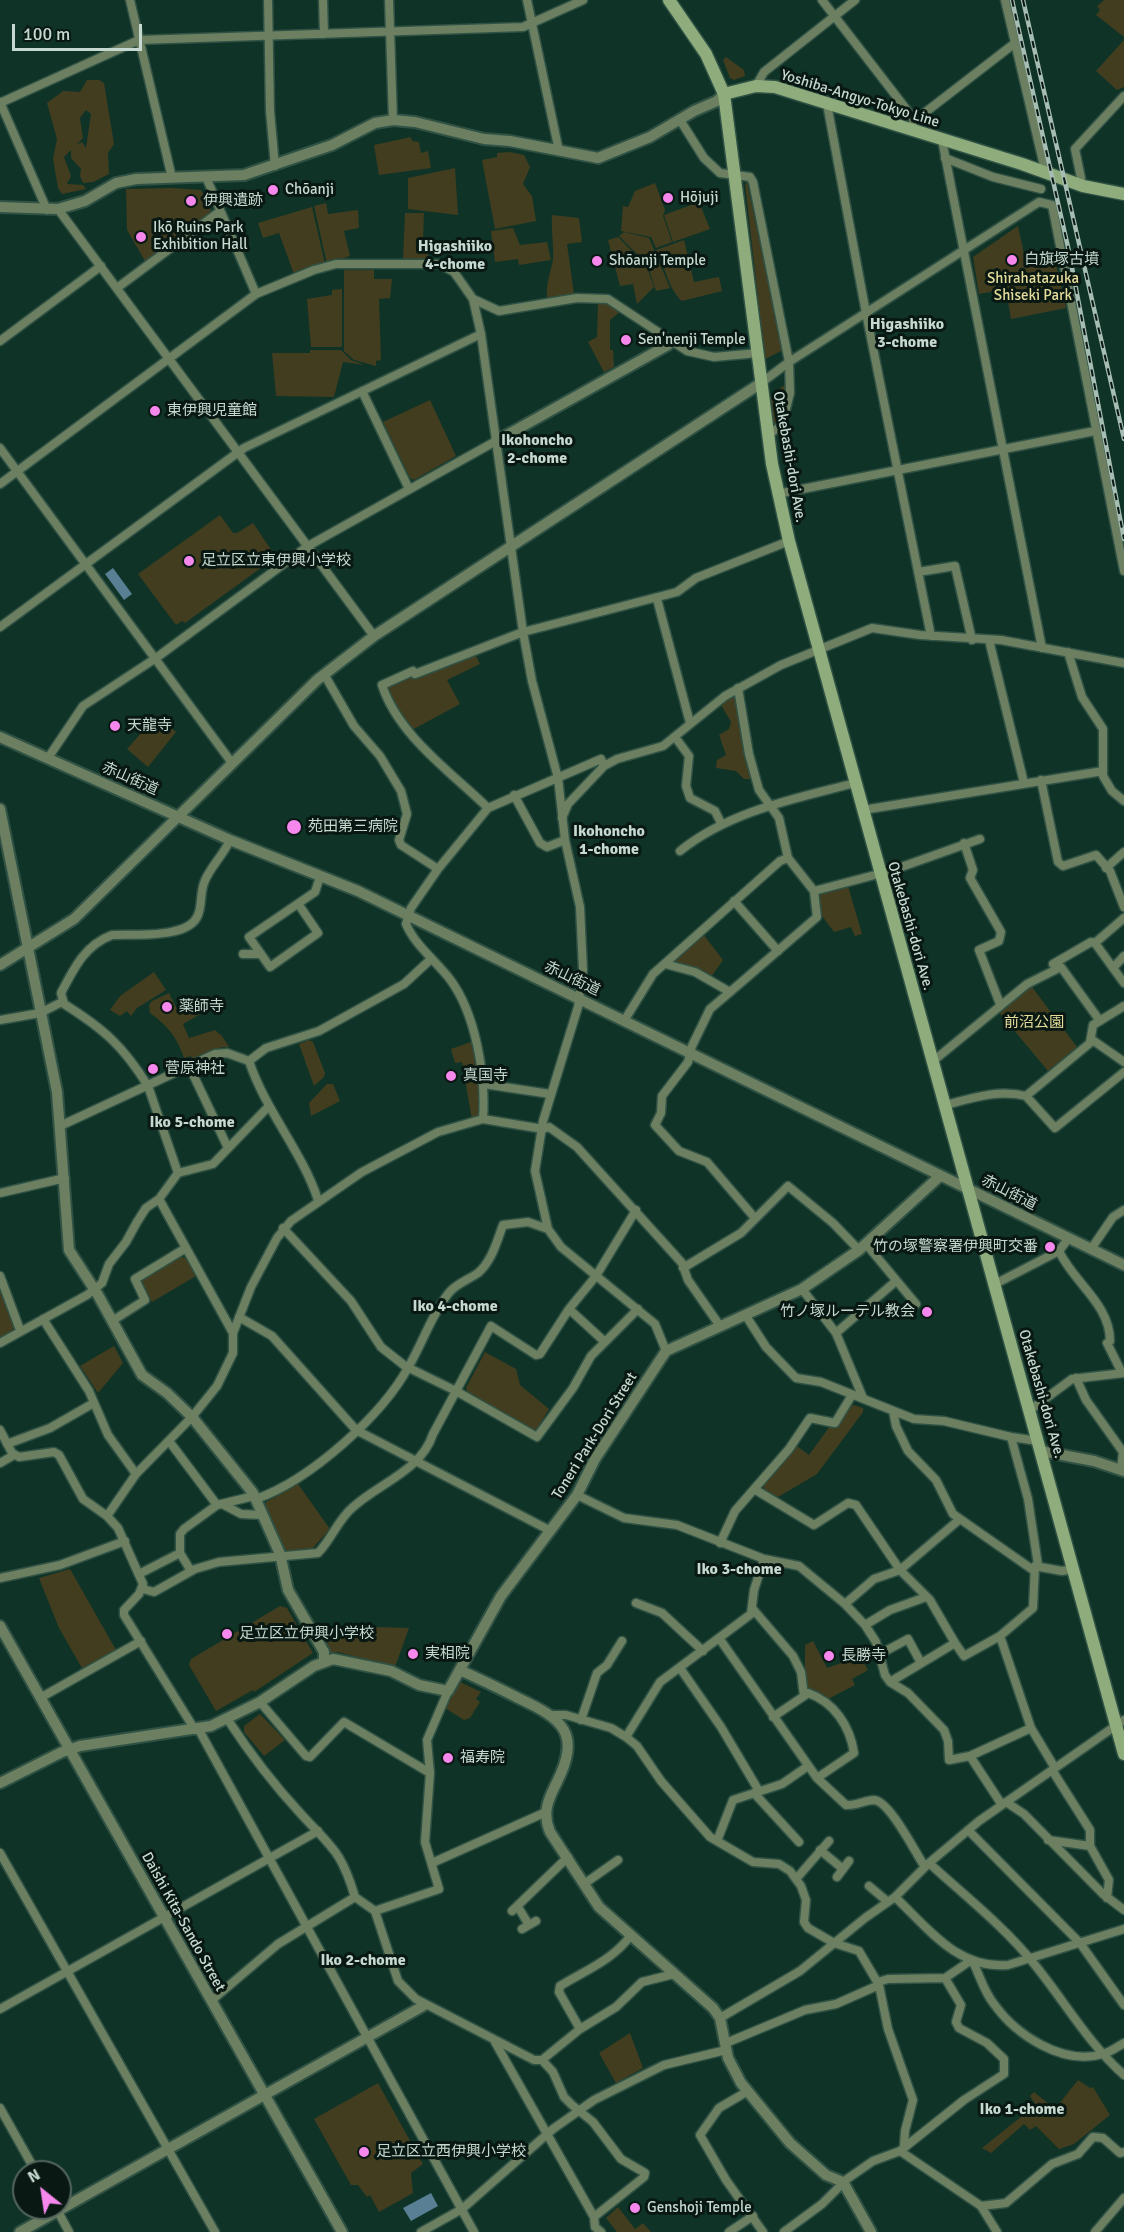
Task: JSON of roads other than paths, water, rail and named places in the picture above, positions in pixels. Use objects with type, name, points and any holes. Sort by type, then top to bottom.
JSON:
[{"type":"main road","points":[[669,0],[706,54],[724,94]]},
{"type":"main road","name":"Yoshiba-Angyo-Tokyo Line","points":[[724,94],[756,86],[775,87],[827,104],[913,125],[942,140],[1022,164],[1081,178],[1124,195]]},
{"type":"main road","name":"Otakebashi-dori Ave.","points":[[724,94],[777,494],[879,872],[946,1105],[1073,1569],[1120,1722],[1124,1754]]},
{"type":"main road","name":"Yoshiba-Angyo-Tokyo Line","points":[[1044,170],[1083,186],[1103,188]]},
{"type":"street","points":[[130,0],[172,178]]},
{"type":"street","points":[[268,0],[270,111],[275,166]]},
{"type":"street","points":[[323,0],[324,34]]},
{"type":"street","points":[[389,0],[393,120]]},
{"type":"street","points":[[527,0],[559,151]]},
{"type":"street","points":[[374,636],[101,266],[52,209],[0,103],[139,40],[523,27],[532,25],[584,0]]},
{"type":"street","points":[[822,0],[913,125],[1015,43]]},
{"type":"street","points":[[756,86],[764,72],[855,0]]},
{"type":"street","points":[[1005,0],[1044,170],[1041,201]]},
{"type":"street","points":[[0,207],[52,209],[85,201],[116,183],[136,179],[233,177],[275,166],[332,146],[369,125],[393,120],[415,122],[484,139],[510,141],[589,158],[608,156],[717,101],[724,94]]},
{"type":"street","points":[[1081,178],[1075,149],[1124,96]]},
{"type":"street","points":[[827,104],[866,314],[931,636]]},
{"type":"street","points":[[680,120],[704,158],[720,173],[750,177],[753,182],[789,362],[790,393],[783,425],[768,435]]},
{"type":"street","points":[[942,140],[1042,648]]},
{"type":"street","points":[[945,158],[993,177],[1041,189]]},
{"type":"street","points":[[206,177],[256,294]]},
{"type":"street","points":[[0,965],[28,950],[74,919],[324,674],[374,636],[761,383],[789,362],[1041,201]]},
{"type":"street","points":[[1041,201],[1052,205],[1124,571]]},
{"type":"street","points":[[117,288],[219,212]]},
{"type":"street","points":[[0,483],[256,294],[326,266],[359,263],[433,263],[454,272],[473,299],[481,334],[532,681],[558,778],[565,840],[580,907],[583,970],[579,999],[550,1094],[535,1171],[548,1229],[561,1247],[655,1324],[666,1351],[802,1289],[862,1247],[940,1176]]},
{"type":"street","points":[[0,340],[101,266]]},
{"type":"street","points":[[473,299],[499,311],[577,298],[608,299],[670,343],[687,351],[707,357],[758,353]]},
{"type":"street","points":[[0,627],[238,452],[481,334]]},
{"type":"street","points":[[48,758],[83,706],[156,658],[308,546],[670,343]]},
{"type":"street","points":[[362,391],[409,489]]},
{"type":"street","points":[[777,494],[1095,431]]},
{"type":"street","points":[[0,448],[232,762]]},
{"type":"street","points":[[488,808],[411,733],[395,712],[382,685],[413,671],[415,674],[524,632],[677,592],[696,578],[789,541]]},
{"type":"street","points":[[918,572],[955,566],[972,640]]},
{"type":"street","points":[[657,598],[690,723]]},
{"type":"street","points":[[562,819],[568,804],[604,766],[617,759],[663,746],[738,688],[781,665],[872,627],[931,636],[989,640],[1124,663]]},
{"type":"street","points":[[989,640],[1024,783]]},
{"type":"street","points":[[1068,652],[1082,697],[1103,729],[1103,771],[1112,791],[1124,801]]},
{"type":"street","points":[[324,674],[354,726],[380,756],[401,791],[407,814],[399,840],[401,845],[438,869]]},
{"type":"street","points":[[738,688],[749,754],[759,790],[772,805],[779,818],[788,858],[814,891],[817,916],[710,1009],[688,1062],[662,1096],[661,1113],[655,1125],[679,1151],[707,1162],[754,1216]]},
{"type":"street","name":"赤山街道","points":[[0,737],[230,840],[358,891],[1124,1265]]},
{"type":"street","points":[[675,737],[689,756],[686,786],[690,798],[715,811],[721,823]]},
{"type":"street","points":[[483,1119],[484,1084],[468,1016],[450,979],[407,926],[408,916],[438,869],[488,808],[601,759],[604,766]]},
{"type":"street","points":[[863,810],[1103,771]]},
{"type":"street","points":[[1041,780],[1058,861],[1063,866],[1096,855],[1110,871],[1124,904]]},
{"type":"street","points":[[680,851],[721,823],[772,805],[855,783]]},
{"type":"street","points":[[514,795],[540,843],[547,848],[565,840]]},
{"type":"street","points":[[0,809],[2,836],[57,1092],[69,1250],[142,1375],[167,1393],[192,1417],[255,1498],[281,1558],[288,1590],[324,1653],[324,1662]]},
{"type":"street","points":[[814,891],[980,839]]},
{"type":"street","points":[[178,1173],[148,1086],[107,1033],[62,1002],[61,993],[78,960],[91,946],[105,938],[180,931],[194,922],[199,915],[207,875],[225,853],[230,840]]},
{"type":"street","points":[[964,843],[973,870],[970,878],[1001,932],[999,941],[980,950],[1000,1004]]},
{"type":"street","points":[[1106,868],[1124,852]]},
{"type":"street","points":[[624,1021],[653,974],[780,861],[788,858]]},
{"type":"street","points":[[300,904],[318,933],[270,967],[249,937],[315,892],[320,877]]},
{"type":"street","points":[[734,901],[778,951]]},
{"type":"street","points":[[1056,969],[1053,963],[1091,942],[1095,943],[1124,918]]},
{"type":"street","points":[[1095,943],[1124,983]]},
{"type":"street","points":[[243,954],[261,954]]},
{"type":"street","points":[[1113,968],[1124,956]]},
{"type":"street","points":[[60,1126],[190,1068],[215,1054],[227,1053],[242,1061],[249,1061],[266,1048],[319,1031],[404,984],[431,958]]},
{"type":"street","points":[[665,964],[695,972],[730,992]]},
{"type":"street","points":[[932,1062],[1000,1004],[1027,984],[1056,969],[1061,968],[1100,1021]]},
{"type":"street","points":[[0,1020],[40,1013],[62,1002]]},
{"type":"street","points":[[1026,1096],[1090,1043],[1090,1030],[1124,1006]]},
{"type":"street","points":[[1091,1039],[1124,1062]]},
{"type":"street","points":[[249,1061],[268,1107],[311,1179],[318,1200]]},
{"type":"street","points":[[190,1068],[228,1148]]},
{"type":"street","points":[[946,1105],[988,1095],[1015,1093],[1026,1096],[1054,1128],[1124,1072]]},
{"type":"street","points":[[484,1084],[550,1094]]},
{"type":"street","points":[[0,1343],[94,1290],[105,1279],[109,1264],[126,1242],[146,1208],[159,1199],[178,1173],[213,1164],[268,1107]]},
{"type":"street","points":[[107,1516],[136,1474],[192,1417],[217,1386],[233,1353],[234,1333],[239,1317],[283,1228],[318,1200],[424,1138],[483,1119],[543,1129],[549,1127],[577,1147],[682,1263],[688,1280],[720,1326]]},
{"type":"street","points":[[0,1193],[65,1178]]},
{"type":"street","points":[[683,1268],[741,1233],[754,1216],[788,1186],[862,1247],[916,1304]]},
{"type":"street","points":[[159,1199],[234,1333]]},
{"type":"street","points":[[143,1588],[154,1592],[190,1571],[243,1559],[281,1558],[318,1553],[350,1509],[417,1461],[428,1449],[433,1434],[491,1326],[536,1355],[540,1354],[569,1309],[596,1276],[636,1210]]},
{"type":"street","points":[[1091,1249],[1113,1217],[1124,1210]]},
{"type":"street","points":[[190,1571],[180,1553],[180,1534],[184,1529],[221,1505],[255,1498],[298,1479],[329,1456],[380,1406],[409,1367],[431,1321],[447,1295],[479,1272],[494,1251],[503,1225],[528,1222],[548,1229]]},
{"type":"street","points":[[283,1228],[351,1301],[381,1347],[409,1367],[537,1437],[573,1388],[591,1356],[638,1309]]},
{"type":"street","points":[[995,1284],[1059,1251],[1068,1239]]},
{"type":"street","points":[[112,1321],[145,1300],[135,1279],[186,1248]]},
{"type":"street","points":[[1030,1410],[1056,1389],[1076,1378],[1123,1373],[1107,1343],[1110,1341],[1110,1331],[1103,1313],[1092,1295],[1067,1269],[1059,1251]]},
{"type":"street","points":[[0,1276],[20,1330]]},
{"type":"street","points":[[836,1333],[896,1281]]},
{"type":"street","points":[[802,1289],[836,1333],[863,1398]]},
{"type":"street","points":[[569,1309],[605,1342]]},
{"type":"street","points":[[746,1316],[766,1347],[796,1378],[821,1382],[914,1419],[944,1421],[1011,1437],[1122,1471],[1123,1452],[1086,1400],[1076,1378]]},
{"type":"street","points":[[239,1317],[272,1336],[356,1430],[549,1530]]},
{"type":"street","points":[[43,1319],[88,1391],[108,1435],[136,1474]]},
{"type":"street","name":"Toneri Park-Dori Street","points":[[448,1691],[501,1596],[577,1495],[595,1459],[666,1351]]},
{"type":"street","points":[[720,1543],[735,1511],[789,1449],[810,1418],[835,1423],[852,1395]]},
{"type":"street","points":[[7,1444],[50,1428],[92,1404]]},
{"type":"street","points":[[893,1411],[908,1451],[936,1480],[953,1514],[1035,1567],[1062,1571],[1073,1569]]},
{"type":"street","points":[[0,1430],[14,1455],[26,1458],[54,1452],[59,1455],[83,1499],[107,1516],[125,1540],[143,1588]]},
{"type":"street","points":[[754,1489],[814,1525],[848,1503],[856,1505],[900,1570],[926,1597],[964,1656],[1000,1636],[1033,1608],[1035,1567],[1028,1499],[1011,1437]]},
{"type":"street","points":[[169,1441],[221,1505],[241,1514],[263,1515]]},
{"type":"street","points":[[0,1463],[14,1455]]},
{"type":"street","points":[[577,1495],[624,1518],[677,1525],[764,1559],[799,1566],[845,1604],[865,1625],[876,1642],[885,1675],[890,1682],[908,1693],[937,1720],[948,1741],[949,1760],[970,1756],[1031,1728]]},
{"type":"street","points":[[845,1604],[873,1579],[900,1570],[960,1519]]},
{"type":"street","points":[[0,1578],[60,1566],[125,1540]]},
{"type":"street","points":[[139,1574],[180,1553]]},
{"type":"street","points":[[626,1737],[660,1682],[751,1614],[754,1590],[764,1559]]},
{"type":"street","points":[[143,1588],[124,1610],[197,1730],[270,1858],[474,2232]]},
{"type":"street","points":[[865,1625],[890,1610],[926,1597]]},
{"type":"street","points":[[636,1603],[662,1614],[703,1651]]},
{"type":"street","points":[[752,1608],[793,1656],[801,1672],[804,1696]]},
{"type":"street","name":"Daishi Kita-Sando Street","points":[[0,1626],[342,2232]]},
{"type":"street","points":[[1000,1636],[1031,1728],[1090,1830],[1090,1846],[1109,1880],[1107,1898]]},
{"type":"street","points":[[719,1638],[817,1779],[846,1805],[874,1800],[882,1805],[904,1831],[927,1865],[948,1878],[1029,1959],[1101,2055],[1124,2075]]},
{"type":"street","points":[[880,1654],[908,1639],[921,1663]]},
{"type":"street","points":[[40,1698],[141,1641]]},
{"type":"street","points":[[581,1720],[597,1672],[607,1665],[622,1641]]},
{"type":"street","points":[[890,1682],[955,1643]]},
{"type":"street","points":[[0,1783],[69,1749],[197,1730],[228,1720],[324,1662],[341,1659],[391,1671],[419,1685],[448,1691],[427,1740],[430,1773],[424,1842],[439,1889],[375,1911]]},
{"type":"street","points":[[680,1668],[721,1727],[757,1792],[800,1842]]},
{"type":"street","points":[[460,1670],[553,1715],[564,1731],[568,1744],[568,1756],[548,1801],[546,1812],[550,1832],[599,1907],[706,2000],[720,2018],[726,2047],[741,2083],[790,2143],[826,2175],[843,2182],[872,2232]]},
{"type":"street","points":[[773,1717],[808,1693],[822,1698],[834,1708],[852,1738],[854,1753],[817,1779]]},
{"type":"street","points":[[260,1702],[306,1756],[310,1757],[344,1722],[430,1773]]},
{"type":"street","points":[[553,1715],[562,1714],[611,1728],[626,1737],[637,1746],[661,1781],[710,1837],[753,1862],[779,1864],[790,1871],[806,1900],[804,1922],[808,1928],[834,1943],[858,1951],[878,1983],[888,2029],[913,2100],[902,2148]]},
{"type":"street","points":[[228,1720],[277,1785],[334,1847],[346,1866],[355,1897],[375,1911],[398,1981],[424,2005],[526,2057],[542,2060],[553,2072],[564,2097],[593,2122],[621,2159],[645,2173],[644,2177],[594,2217]]},
{"type":"street","points":[[720,2018],[800,1971],[891,1900],[968,1830],[1120,1722]]},
{"type":"street","points":[[970,1756],[1004,1804],[1024,1814],[1107,1898],[1124,1910]]},
{"type":"street","points":[[717,1841],[733,1800],[782,1784],[808,1766]]},
{"type":"street","points":[[432,1863],[546,1812]]},
{"type":"street","points":[[968,1830],[1080,1943],[1121,1994],[1124,2005]]},
{"type":"street","points":[[0,2009],[318,1831]]},
{"type":"street","points":[[1048,1840],[1090,1846]]},
{"type":"street","points":[[796,1879],[829,1841]]},
{"type":"street","points":[[820,1850],[843,1869]]},
{"type":"street","points":[[0,1853],[215,2232]]},
{"type":"street","points":[[529,1925],[515,1909],[568,1857]]},
{"type":"street","points":[[584,1884],[618,1860]]},
{"type":"street","points":[[837,1877],[849,1861]]},
{"type":"street","points":[[869,1886],[891,1900],[954,1954],[971,1962],[1001,1966],[1124,1929]]},
{"type":"street","points":[[211,2001],[278,1944],[355,1897]]},
{"type":"street","points":[[580,2029],[559,1992],[560,1986],[608,1959],[631,1935]]},
{"type":"street","points":[[421,2232],[462,2209],[578,2110],[664,2065],[726,2047],[805,2010],[836,2004],[888,1979],[945,1978],[971,1962]]},
{"type":"street","points":[[971,1962],[993,2004],[1022,2033],[1053,2050],[1067,2054],[1101,2055],[1124,2043]]},
{"type":"street","points":[[542,2060],[580,2029],[616,2007],[642,1982],[674,1974]]},
{"type":"street","points":[[786,2232],[822,2204],[843,2182],[873,2162],[902,2148],[1005,2071],[1004,2059],[987,2043],[959,2028],[956,2022],[962,2005],[945,1978]]},
{"type":"street","points":[[72,2201],[424,2005]]},
{"type":"street","points":[[494,2041],[594,2217],[595,2227],[601,2232]]},
{"type":"street","points":[[748,2091],[719,2108],[700,2135],[726,2180],[763,2232]]},
{"type":"street","points":[[0,2108],[29,2160]]},
{"type":"street","points":[[981,2206],[1006,2203],[1052,2163],[1078,2154],[1093,2137],[1103,2138],[1120,2153],[1124,2152]]},
{"type":"street","points":[[902,2148],[981,2206],[997,2232]]},
{"type":"street","points":[[1095,2232],[1124,2198]]},
{"type":"street","points":[[729,2232],[753,2216]]},
{"type":"street","points":[[20,2232],[39,2220]]},
{"type":"water","points":[[113,568],[132,594],[124,600],[105,574]]},
{"type":"water","points":[[431,2193],[438,2206],[411,2221],[403,2208]]},
{"type":"railway","points":[[1012,0],[1068,247],[1124,539]]},
{"type":"railway","points":[[1023,0],[1124,439]]},
{"type":"place","name":"Chōanji","points":[[273,190]]},
{"type":"place","name":"Hōjuji","points":[[668,198]]},
{"type":"place","name":"伊興遺跡","points":[[191,201]]},
{"type":"place","name":"Ikō Ruins Park Exhibition Hall","points":[[141,237]]},
{"type":"place","name":"白旗塚古墳","points":[[1012,260]]},
{"type":"place","name":"Shōanji Temple","points":[[597,261]]},
{"type":"place","name":"Sen'nenji Temple","points":[[626,340]]},
{"type":"place","name":"東伊興児童館","points":[[155,411]]},
{"type":"place","name":"足立区立東伊興小学校","points":[[189,561]]},
{"type":"place","name":"天龍寺","points":[[115,726]]},
{"type":"place","name":"苑田第三病院","points":[[294,827]]},
{"type":"place","name":"薬師寺","points":[[167,1007]]},
{"type":"place","name":"菅原神社","points":[[153,1069]]},
{"type":"place","name":"真国寺","points":[[451,1076]]},
{"type":"place","name":"竹の塚警察署伊興町交番","points":[[1050,1247]]},
{"type":"place","name":"竹ノ塚ルーテル教会","points":[[927,1312]]},
{"type":"place","name":"足立区立伊興小学校","points":[[227,1634]]},
{"type":"place","name":"実相院","points":[[413,1654]]},
{"type":"place","name":"長勝寺","points":[[829,1656]]},
{"type":"place","name":"福寿院","points":[[448,1758]]},
{"type":"place","name":"足立区立西伊興小学校","points":[[364,2152]]},
{"type":"place","name":"Genshoji Temple","points":[[635,2208]]},
{"type":"district","name":"Higashiiko 4-chome","points":[[455,256]]},
{"type":"district","name":"Higashiiko 3-chome","points":[[907,334]]},
{"type":"district","name":"Ikohoncho 2-chome","points":[[537,450]]},
{"type":"district","name":"Ikohoncho 1-chome","points":[[609,841]]},
{"type":"district","name":"Iko 5-chome","points":[[192,1123]]},
{"type":"district","name":"Iko 4-chome","points":[[455,1307]]},
{"type":"district","name":"Iko 3-chome","points":[[739,1570]]},
{"type":"district","name":"Iko 2-chome","points":[[363,1961]]},
{"type":"district","name":"Iko 1-chome","points":[[1022,2110]]},
{"type":"park label","name":"Shirahatazuka Shiseki Park","points":[[1033,288]]},
{"type":"park label","name":"前沼公園","points":[[1034,1023]]}]
